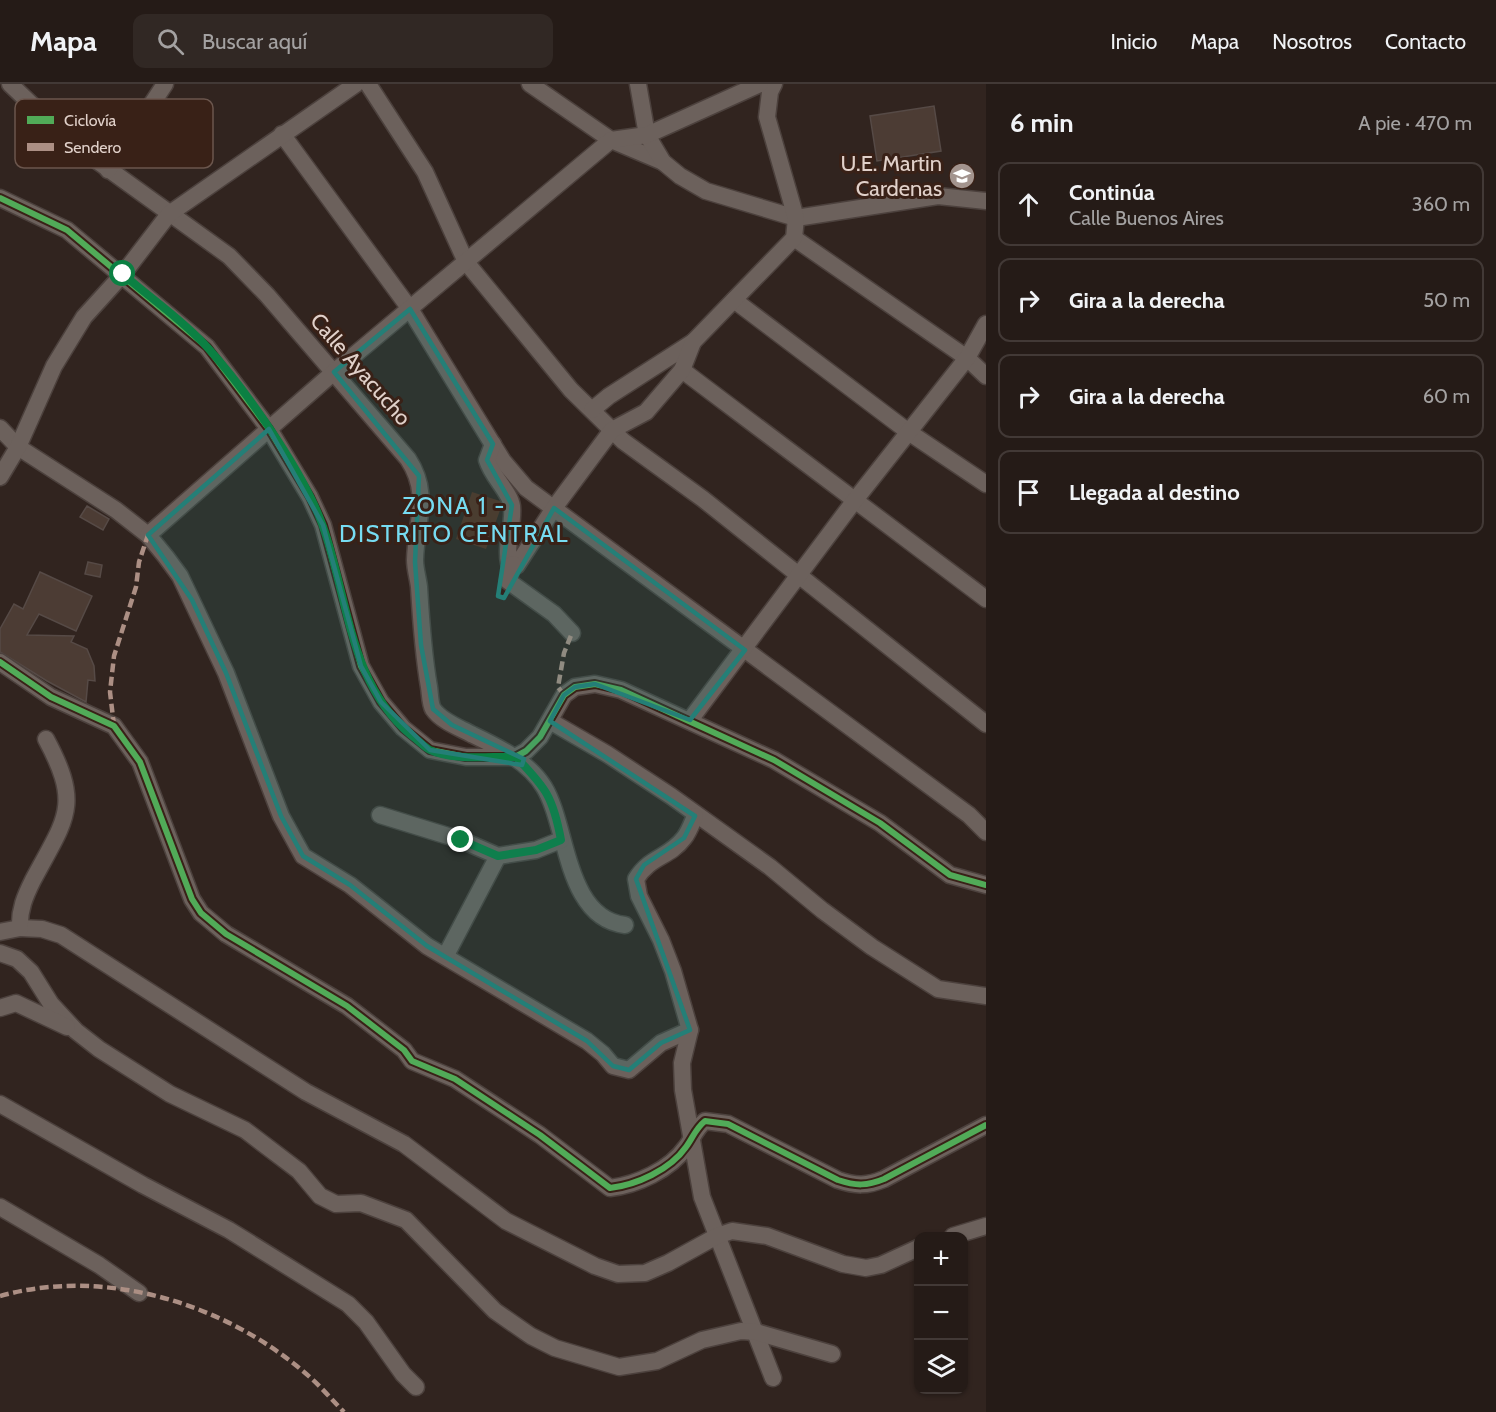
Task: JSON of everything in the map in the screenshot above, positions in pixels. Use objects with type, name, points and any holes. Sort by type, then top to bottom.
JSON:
[{"type":"street","points":[[0,93],[8,84]]},
{"type":"street","name":"Calle Ayacucho","points":[[8,84],[24,99]]},
{"type":"street","points":[[155,99],[165,84]]},
{"type":"street","points":[[0,477],[18,447],[54,366],[84,317],[123,274],[169,214],[356,84]]},
{"type":"street","points":[[368,84],[425,172],[466,262],[571,390],[623,441],[800,574],[986,723]]},
{"type":"street","points":[[530,84],[611,140],[663,162],[680,176],[706,191],[796,218],[938,196],[986,201]]},
{"type":"street","points":[[638,84],[647,135],[663,162]]},
{"type":"street","points":[[148,535],[334,372],[611,140],[647,135],[760,84]]},
{"type":"street","points":[[592,411],[609,396],[693,342],[794,238],[796,218],[767,117],[770,92],[774,84]]},
{"type":"street","points":[[282,134],[410,309],[503,461],[526,488],[969,814],[986,832]]},
{"type":"street","name":"Calle Ayacucho","points":[[105,168],[229,256],[334,372],[408,459],[419,476],[422,499],[415,562],[419,584],[421,645],[433,709],[452,724],[516,757]]},
{"type":"street","points":[[0,198],[67,230],[123,274],[207,347],[269,429],[310,496],[323,525],[361,666],[381,702],[403,728],[430,750],[466,757],[516,757],[526,752],[550,721],[564,695],[575,687],[595,684],[621,690],[774,760],[880,823],[950,875],[986,885]]},
{"type":"street","points":[[794,238],[967,358],[986,376]]},
{"type":"street","points":[[734,300],[910,433],[986,484]]},
{"type":"street","points":[[690,720],[745,650],[855,500],[967,358],[986,324]]},
{"type":"street","points":[[493,444],[487,460],[492,476],[505,490],[512,505],[506,549],[509,563],[518,565],[554,508],[612,430],[646,412],[682,370],[693,342]]},
{"type":"street","points":[[682,370],[986,599]]},
{"type":"street","points":[[0,428],[18,447],[116,510],[148,535],[180,576],[226,672],[281,816],[303,856],[350,885],[427,945],[586,1041],[603,1053],[613,1066],[629,1070],[661,1043],[690,1030]]},
{"type":"street","points":[[513,564],[508,581],[554,614],[572,633]]},
{"type":"street","points":[[0,662],[51,697],[114,726],[129,743],[140,762],[192,899],[201,913],[226,934],[348,1006],[404,1050],[412,1060],[455,1079],[540,1135],[610,1188],[624,1186],[677,1158],[697,1127],[705,1121],[728,1124],[838,1180],[855,1185],[868,1185],[986,1125]]},
{"type":"street","points":[[550,721],[607,754],[671,796],[695,816],[770,867],[872,947],[938,989],[986,996]]},
{"type":"street","points":[[20,928],[24,897],[67,816],[63,770],[46,739]]},
{"type":"street","points":[[516,757],[543,785],[555,808],[561,840],[574,876],[592,907],[612,923],[625,925]]},
{"type":"street","points":[[380,815],[461,840],[498,856],[536,850],[561,840]]},
{"type":"street","points":[[695,816],[684,838],[665,855],[644,865],[636,879],[639,896],[661,940],[673,971],[690,1030],[682,1063],[683,1090],[693,1136],[702,1197],[774,1377]]},
{"type":"street","points":[[446,955],[498,856]]},
{"type":"street","points":[[0,932],[20,928],[42,929],[61,935],[306,1092],[404,1144],[506,1221],[595,1266],[618,1274],[645,1273],[717,1236],[732,1231],[749,1231],[843,1264],[866,1268],[881,1265],[914,1250]]},
{"type":"street","points":[[0,953],[17,959],[31,972],[51,1004],[76,1031],[117,1062],[170,1094],[245,1130],[299,1171],[320,1196],[336,1204],[361,1203],[406,1220],[495,1311],[531,1336],[555,1348],[619,1366],[657,1360],[702,1340],[741,1331],[756,1332],[832,1354]]},
{"type":"street","points":[[0,1008],[16,1003],[76,1031]]},
{"type":"street","points":[[0,1104],[143,1185],[229,1230],[321,1285],[348,1304],[366,1322],[403,1374],[416,1387]]},
{"type":"street","points":[[0,1207],[99,1264],[139,1293]]},
{"type":"street","points":[[966,1232],[986,1226]]},
{"type":"highlighted area","points":[[410,309],[493,444],[487,460],[512,505],[498,596],[504,598],[554,508],[745,650],[690,720],[595,684],[575,687],[564,695],[550,721],[695,816],[684,838],[644,865],[636,879],[690,1030],[661,1043],[629,1070],[613,1066],[587,1041],[427,946],[350,885],[303,856],[281,816],[226,673],[192,600],[148,535],[269,429],[323,525],[361,666],[381,702],[430,750],[522,765],[524,759],[452,725],[433,709],[421,645],[415,562],[419,476],[334,372]]},
{"type":"shaded area","points":[[472,492],[503,502],[486,549],[456,539]]},
{"type":"building","points":[[934,106],[941,151],[877,161],[870,116]]},
{"type":"building","points":[[87,506],[109,519],[103,530],[80,517]]},
{"type":"building","points":[[88,562],[102,565],[100,577],[85,574]]},
{"type":"building","points":[[40,572],[92,596],[76,631],[39,614],[27,635],[74,636],[71,642],[87,649],[94,666],[95,681],[88,680],[86,702],[0,652],[0,629],[14,604],[23,609]]},
{"type":"marked path","points":[[114,726],[110,692],[114,656],[136,587],[139,562],[148,535]]},
{"type":"marked path","points":[[564,695],[558,687],[564,653],[572,633]]},
{"type":"marked path","points":[[0,1296],[41,1288],[83,1286],[125,1290],[166,1298],[206,1312],[244,1331],[279,1353],[312,1379],[344,1412]]},
{"type":"cycle path","points":[[0,198],[67,230],[207,347],[269,429],[310,497],[323,525],[361,666],[381,702],[403,728],[430,750],[466,757],[515,757],[526,751],[540,737],[564,695],[575,687],[595,684],[621,690],[774,760],[880,823],[950,875],[986,885]]},
{"type":"cycle path","points":[[0,662],[51,697],[114,726],[140,762],[192,899],[201,913],[226,934],[347,1006],[404,1050],[412,1061],[455,1079],[540,1135],[610,1188],[641,1180],[671,1163],[705,1121],[728,1124],[838,1180],[861,1184],[884,1179],[986,1125]]},
{"type":"place","name":"U.E. Martin Cardenas","points":[[962,176]]},
{"type":"district","name":"ZONA 1 - DISTRITO CENTRAL","points":[[454,520]]},
{"type":"route","points":[[123,274],[207,347],[269,429],[310,496],[323,525],[361,666],[381,702],[403,728],[430,750],[466,757],[516,757],[543,785],[555,808],[561,840],[536,850],[498,856],[461,840]]}]
